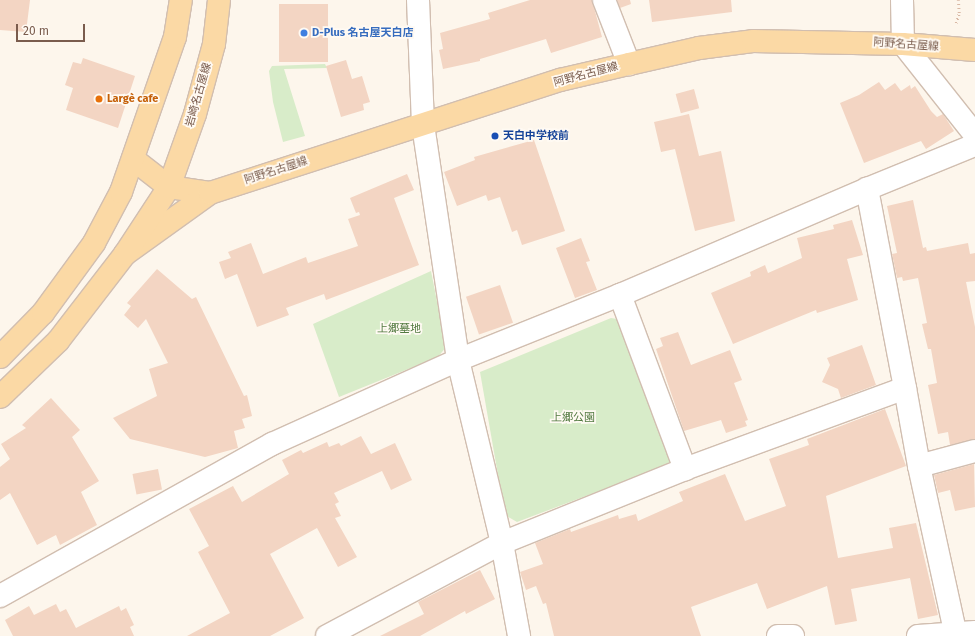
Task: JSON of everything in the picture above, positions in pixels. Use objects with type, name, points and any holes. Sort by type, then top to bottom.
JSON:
[{"type":"main road","points":[[0,358],[43,312],[94,243],[121,192],[175,37],[181,0]]},
{"type":"main road","name":"岩崎名古屋線","points":[[169,187],[195,114],[214,44],[219,0]]},
{"type":"main road","name":"阿野名古屋線","points":[[125,254],[210,193],[560,80],[699,48],[753,41],[903,44],[975,50]]},
{"type":"main road","name":"阿野名古屋線","points":[[133,159],[169,187],[210,193]]},
{"type":"main road","name":"阿野名古屋線","points":[[0,396],[58,341],[125,254],[169,187]]},
{"type":"street","points":[[418,0],[423,125],[458,360],[502,543],[519,636]]},
{"type":"street","points":[[604,0],[629,64]]},
{"type":"street","points":[[902,0],[903,44],[975,135]]},
{"type":"street","points":[[0,596],[272,444],[458,360],[620,295],[867,189],[975,145]]},
{"type":"street","points":[[867,189],[919,466],[962,634],[918,636]]},
{"type":"street","points":[[620,295],[685,469]]},
{"type":"street","points":[[327,636],[502,543],[685,469],[905,388]]},
{"type":"street","points":[[919,466],[975,451]]},
{"type":"street","points":[[778,636],[793,636]]},
{"type":"path","points":[[956,23],[959,13],[958,0]]},
{"type":"green space","points":[[325,64],[327,68],[284,69],[305,136],[283,142],[273,102],[269,71],[272,66]]},
{"type":"green space","name":"上郷墓地","points":[[431,271],[446,347],[438,357],[339,397],[313,324]]},
{"type":"green space","name":"上郷公園","points":[[611,318],[623,320],[672,453],[668,465],[517,522],[505,515],[480,372]]},
{"type":"building","points":[[0,0],[30,0],[26,32],[0,30]]},
{"type":"building","points":[[530,0],[592,0],[602,37],[551,53],[546,39],[480,59],[480,61],[443,69],[439,50],[443,49],[440,33],[490,19],[488,13]]},
{"type":"building","points":[[617,0],[630,0],[631,4],[620,8]]},
{"type":"building","points":[[649,0],[731,0],[732,12],[652,22]]},
{"type":"building","name":"D-Plus 名古屋天白店","points":[[279,4],[328,4],[328,62],[279,62]]},
{"type":"building","name":"Largè cafe","points":[[83,58],[135,76],[118,128],[66,110],[73,88],[65,85],[73,62],[81,64]]},
{"type":"building","points":[[346,60],[352,79],[362,76],[370,102],[363,104],[364,110],[341,117],[326,66]]},
{"type":"building","points":[[879,82],[885,90],[895,83],[901,91],[910,85],[911,89],[915,86],[931,111],[937,117],[943,114],[954,131],[926,149],[921,141],[864,163],[840,103],[859,95]]},
{"type":"building","points":[[694,89],[699,108],[681,113],[676,94]]},
{"type":"building","points":[[689,114],[699,156],[721,151],[735,221],[695,231],[675,149],[661,152],[654,122]]},
{"type":"building","points":[[534,140],[565,231],[522,245],[517,230],[512,232],[500,197],[488,201],[486,195],[457,206],[444,172],[475,160],[474,157]]},
{"type":"building","points":[[407,174],[414,190],[394,198],[419,265],[326,300],[324,294],[286,308],[289,315],[257,327],[237,274],[225,279],[219,262],[231,258],[228,252],[251,243],[263,274],[306,257],[308,263],[358,246],[348,219],[360,215],[359,212],[356,213],[350,198]]},
{"type":"building","points":[[913,200],[923,248],[926,247],[927,251],[968,243],[970,254],[975,253],[975,281],[966,282],[975,327],[975,439],[950,445],[948,432],[938,434],[928,385],[937,383],[931,349],[928,349],[922,324],[927,323],[918,278],[903,281],[902,277],[897,278],[892,254],[897,253],[887,206]]},
{"type":"building","points":[[852,220],[863,255],[847,259],[858,300],[817,313],[816,310],[733,344],[711,293],[751,276],[750,272],[765,265],[768,273],[802,258],[797,238],[834,229],[833,225]]},
{"type":"building","points":[[581,238],[590,261],[586,262],[597,290],[575,298],[556,248]]},
{"type":"building","points":[[157,269],[192,299],[196,297],[244,396],[247,395],[252,416],[242,419],[245,428],[234,431],[238,448],[205,457],[130,439],[113,418],[157,396],[149,369],[168,363],[146,319],[138,328],[124,315],[131,306],[127,303]]},
{"type":"building","points":[[500,285],[513,323],[479,335],[466,297]]},
{"type":"building","points":[[678,332],[691,365],[730,350],[742,380],[734,383],[748,420],[745,421],[747,426],[726,433],[721,420],[684,431],[656,349],[663,346],[660,338]]},
{"type":"building","points":[[862,345],[876,385],[841,398],[838,389],[822,382],[830,365],[827,358]]},
{"type":"building","points":[[51,398],[80,430],[72,437],[99,481],[81,492],[97,525],[60,545],[56,535],[37,545],[10,493],[0,500],[0,467],[10,459],[1,444],[26,428],[22,425]]},
{"type":"building","points":[[885,409],[906,466],[826,496],[838,558],[893,548],[889,528],[916,523],[938,615],[918,619],[910,578],[851,589],[857,621],[835,625],[827,586],[767,609],[757,583],[691,607],[701,636],[554,636],[546,603],[543,604],[536,586],[526,590],[520,572],[543,564],[535,543],[570,529],[571,532],[618,515],[619,519],[636,514],[638,521],[683,501],[679,492],[725,474],[745,521],[786,506],[769,459],[809,445],[807,439]]},
{"type":"building","points":[[361,436],[371,454],[395,443],[412,480],[391,490],[382,471],[334,493],[339,502],[335,504],[341,516],[335,518],[357,557],[338,567],[317,528],[270,554],[304,618],[270,636],[187,636],[230,613],[198,552],[209,546],[189,509],[233,486],[242,502],[289,474],[282,460],[301,450],[303,453],[327,442],[329,447],[339,443],[341,446]]},
{"type":"building","points":[[974,464],[975,507],[955,511],[950,490],[938,493],[934,475]]},
{"type":"building","points":[[158,469],[162,490],[136,495],[132,474]]},
{"type":"building","points":[[480,570],[495,599],[466,614],[465,611],[420,636],[380,636],[424,614],[418,602]]},
{"type":"building","points":[[56,604],[60,612],[66,609],[76,628],[119,606],[121,611],[126,608],[134,625],[130,627],[134,636],[13,636],[5,620],[29,606],[34,615]]},
{"type":"place","name":"D-Plus 名古屋天白店","points":[[304,33]]},
{"type":"place","name":"Largè cafe","points":[[99,99]]},
{"type":"place","name":"天白中学校前","points":[[495,136]]}]
